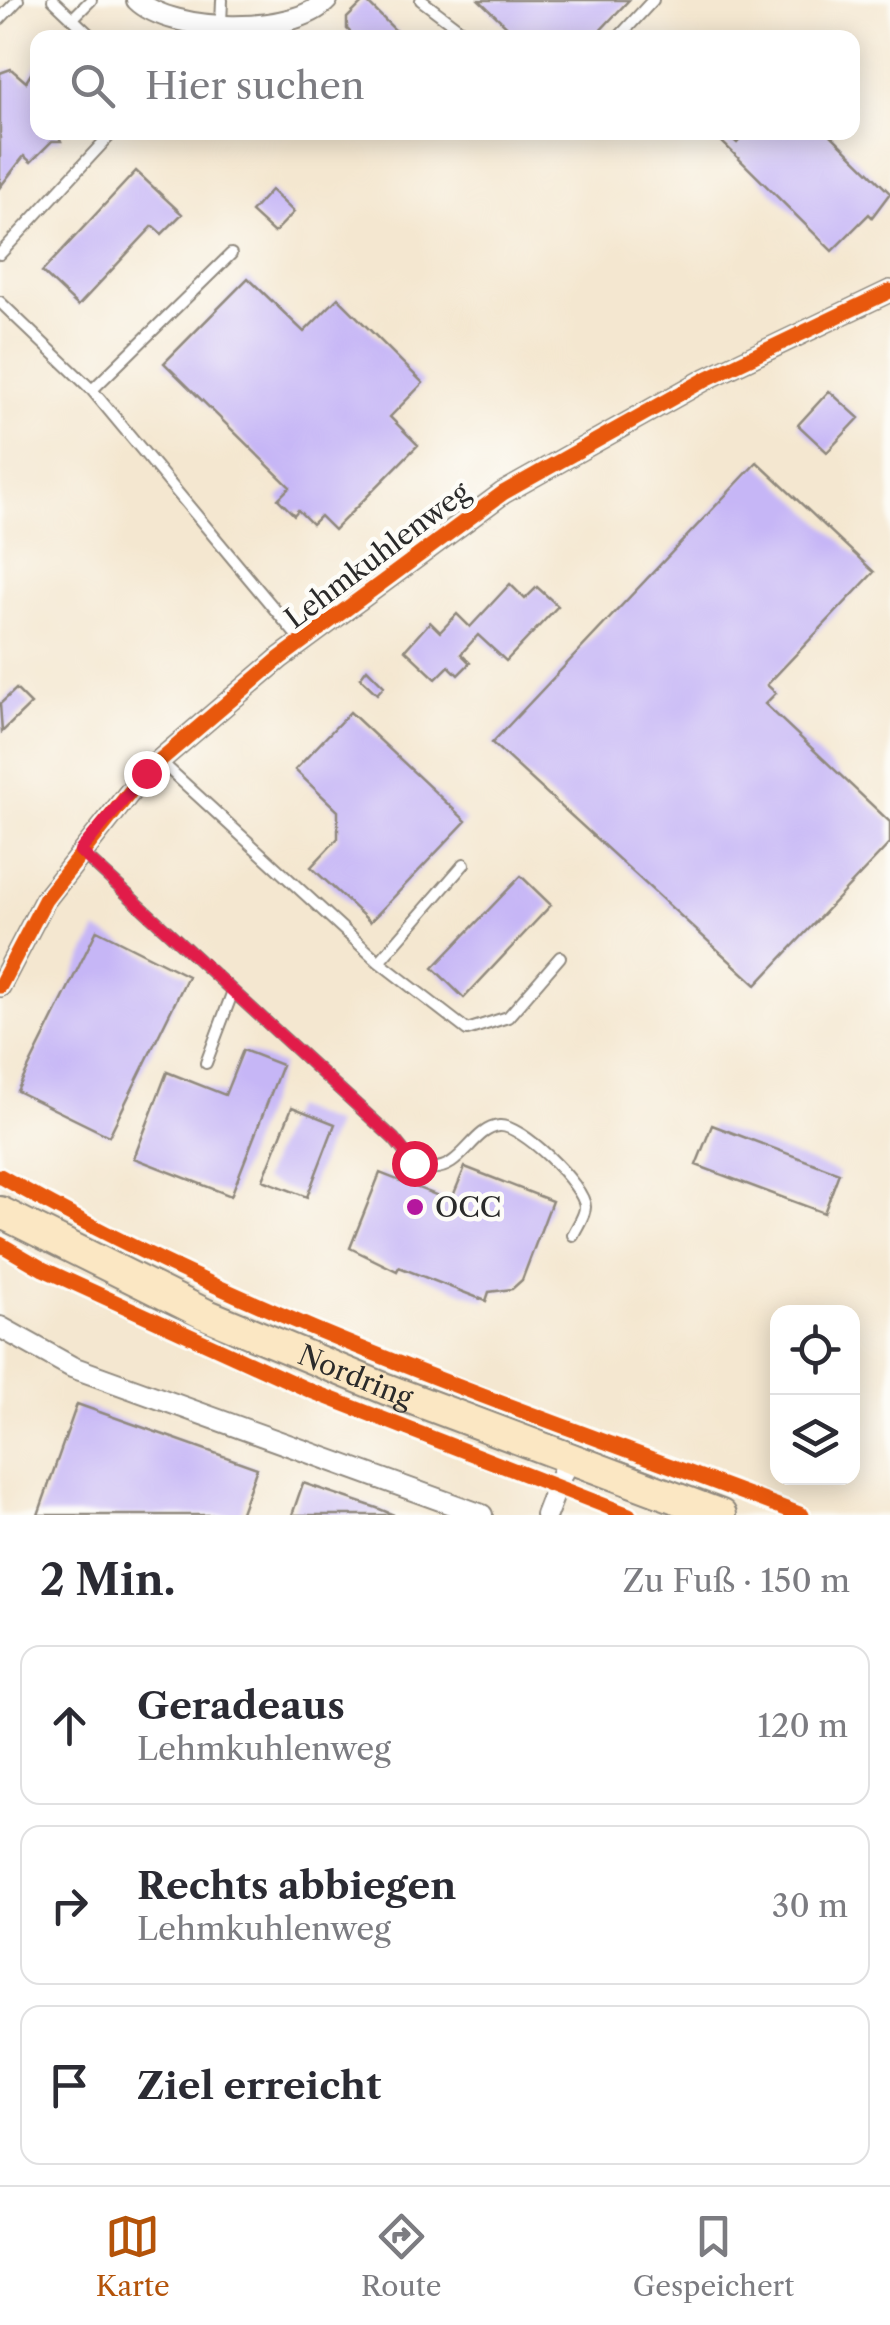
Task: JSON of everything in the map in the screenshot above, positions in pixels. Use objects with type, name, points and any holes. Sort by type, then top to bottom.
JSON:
[{"type":"main road","name":"Nordring","points":[[0,1212],[206,1314],[722,1515]]},
{"type":"street","points":[[137,0],[166,19],[221,24],[289,23],[318,10],[327,0]]},
{"type":"street","name":"Lehmkuhlenweg","points":[[0,986],[45,900],[80,851],[160,760],[302,642],[503,493],[708,378],[890,292]]},
{"type":"street","points":[[0,1327],[72,1367],[482,1515]]},
{"type":"street","points":[[546,1515],[568,1458]]},
{"type":"lane","points":[[0,20],[18,0]]},
{"type":"lane","points":[[53,0],[85,30]]},
{"type":"lane","points":[[73,18],[91,0]]},
{"type":"lane","points":[[221,24],[222,0]]},
{"type":"lane","points":[[421,0],[460,30]]},
{"type":"lane","points":[[625,30],[653,0]]},
{"type":"lane","points":[[0,254],[106,140]]},
{"type":"lane","points":[[92,390],[231,254]]},
{"type":"lane","points":[[0,302],[92,390],[302,642]]},
{"type":"lane","points":[[160,760],[378,962],[468,1030],[508,1017],[560,957]]},
{"type":"lane","points":[[80,851],[394,1139],[414,1163],[431,1169],[456,1161],[490,1128],[503,1124],[523,1131],[583,1194],[586,1210],[572,1234]]},
{"type":"lane","points":[[378,962],[464,864]]},
{"type":"lane","points":[[206,1063],[234,992]]},
{"type":"building","points":[[365,0],[395,30],[348,30],[347,18]]},
{"type":"building","points":[[479,0],[629,0],[601,30],[511,30]]},
{"type":"building","points":[[11,69],[26,82],[30,75],[30,140],[61,141],[52,141],[31,162],[24,156],[0,187],[0,73]]},
{"type":"building","points":[[720,140],[836,140],[890,193],[872,217],[869,214],[832,251]]},
{"type":"building","points":[[136,171],[182,214],[162,234],[153,226],[78,306],[42,272]]},
{"type":"building","points":[[271,190],[294,212],[274,233],[251,212]]},
{"type":"building","points":[[248,278],[304,332],[338,298],[423,383],[390,417],[418,445],[334,530],[320,516],[312,524],[298,510],[294,515],[278,499],[290,487],[164,363]]},
{"type":"building","points":[[829,391],[859,418],[827,452],[798,425]]},
{"type":"building","points":[[757,462],[874,572],[767,685],[776,693],[765,704],[890,822],[890,843],[756,985],[492,743]]},
{"type":"building","points":[[510,584],[525,599],[537,587],[558,606],[506,661],[478,635],[461,654],[470,663],[458,675],[449,666],[436,679],[405,650],[430,622],[440,632],[457,614],[470,627]]},
{"type":"building","points":[[367,669],[384,686],[377,694],[360,678]]},
{"type":"building","points":[[16,689],[31,704],[2,732],[0,704]]},
{"type":"building","points":[[350,712],[466,821],[370,922],[311,867],[338,838],[338,811],[295,770]]},
{"type":"building","points":[[521,876],[551,905],[464,998],[433,968]]},
{"type":"building","points":[[97,930],[188,976],[109,1136],[17,1091]]},
{"type":"building","points":[[243,1050],[282,1065],[231,1196],[134,1158],[167,1072],[225,1095]]},
{"type":"building","points":[[292,1107],[335,1124],[307,1197],[263,1180]]},
{"type":"building","points":[[712,1125],[839,1173],[824,1213],[696,1165]]},
{"type":"building","points":[[465,1167],[552,1201],[522,1280],[512,1289],[489,1292],[486,1301],[399,1267],[397,1271],[350,1248],[380,1173],[451,1201]]},
{"type":"building","points":[[77,1404],[257,1468],[240,1515],[38,1515]]},
{"type":"building","points":[[303,1483],[377,1508],[394,1515],[292,1515]]},
{"type":"cycle path","points":[[0,986],[45,900],[145,773],[280,658],[503,493],[708,378],[890,291]]},
{"type":"cycle path","points":[[0,1176],[96,1228],[293,1320],[496,1401],[802,1515]]},
{"type":"cycle path","points":[[0,1244],[43,1269],[311,1391],[629,1515]]},
{"type":"place","name":"OCC","points":[[415,1207]]},
{"type":"route","points":[[146,773],[80,851],[394,1139],[414,1163]]}]
